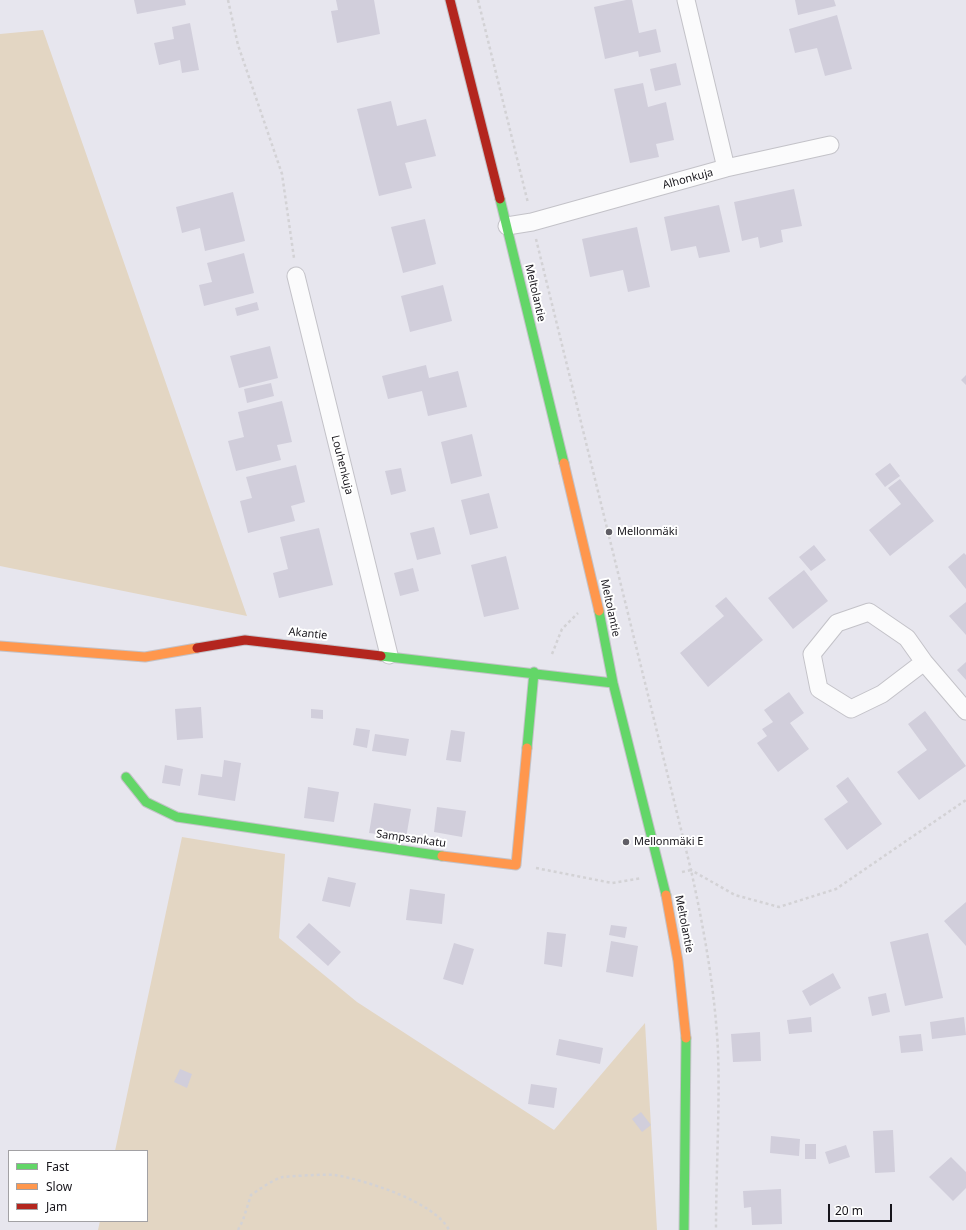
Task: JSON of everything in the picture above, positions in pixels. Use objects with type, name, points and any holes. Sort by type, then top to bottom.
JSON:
[{"type":"street","name":"Meltolantie","points":[[450,0],[507,226],[598,608],[613,683],[662,874],[678,961],[686,1040],[684,1230]]},
{"type":"street","name":"Alhonkuja","points":[[507,226],[532,222],[726,168],[686,0]]},
{"type":"street","points":[[726,168],[830,145]]},
{"type":"street","name":"Louhenkuja","points":[[296,276],[389,655]]},
{"type":"street","points":[[924,662],[882,694],[851,709],[819,688],[812,654],[837,623],[869,612],[907,638],[924,662],[966,711]]},
{"type":"street","name":"Akantie","points":[[0,646],[145,657],[246,640],[389,655],[613,683]]},
{"type":"street","points":[[516,865],[534,672]]},
{"type":"street","name":"Sampsankatu","points":[[126,777],[146,802],[177,817],[443,856],[516,865]]},
{"type":"path","points":[[228,0],[238,45],[282,174],[296,276]]},
{"type":"path","points":[[590,459],[702,916],[713,995],[718,1050],[719,1109],[716,1230]]},
{"type":"path","points":[[534,672],[552,654],[562,629],[579,612],[626,601]]},
{"type":"path","points":[[516,865],[612,883],[691,870],[735,895],[779,907],[836,888],[966,800]]},
{"type":"path","points":[[238,1230],[243,1220],[250,1195],[267,1185],[282,1178],[334,1175],[372,1185],[413,1200],[444,1220],[449,1230]]},
{"type":"shaded area","points":[[43,30],[247,616],[0,566],[0,34]]},
{"type":"shaded area","points":[[182,837],[285,854],[279,938],[357,1002],[554,1130],[645,1023],[657,1230],[98,1230],[100,1222],[148,1222],[148,1150],[115,1150]]},
{"type":"building","points":[[134,0],[185,0],[186,5],[137,14]]},
{"type":"building","points":[[336,0],[374,0],[380,34],[337,43],[331,11],[338,10]]},
{"type":"building","points":[[632,0],[639,33],[656,29],[661,52],[639,57],[638,51],[605,59],[594,7]]},
{"type":"building","points":[[795,0],[834,0],[836,6],[798,15]]},
{"type":"building","points":[[837,15],[852,69],[825,76],[817,48],[795,53],[789,29]]},
{"type":"building","points":[[190,23],[199,70],[182,73],[180,60],[159,65],[154,43],[174,39],[172,27]]},
{"type":"building","points":[[676,63],[681,85],[655,91],[650,69]]},
{"type":"building","points":[[643,83],[648,107],[666,102],[674,140],[656,144],[659,157],[630,163],[614,89]]},
{"type":"building","points":[[391,101],[397,126],[426,119],[436,156],[405,163],[412,188],[379,196],[357,109]]},
{"type":"building","points":[[794,189],[802,226],[781,230],[783,242],[760,248],[758,237],[742,241],[734,202]]},
{"type":"building","points":[[233,192],[245,241],[205,251],[200,228],[182,233],[176,207]]},
{"type":"building","points":[[719,205],[730,252],[699,258],[696,246],[671,251],[664,217]]},
{"type":"building","points":[[425,219],[436,264],[403,273],[391,227]]},
{"type":"building","points":[[637,227],[650,287],[628,292],[623,270],[590,277],[582,239]]},
{"type":"building","points":[[244,253],[254,293],[204,306],[199,285],[212,282],[207,263]]},
{"type":"building","points":[[443,285],[452,321],[410,332],[401,296]]},
{"type":"building","points":[[257,302],[259,310],[237,316],[235,308]]},
{"type":"building","points":[[270,346],[278,378],[239,388],[230,356]]},
{"type":"building","points":[[426,365],[429,378],[458,371],[467,407],[428,416],[422,391],[388,399],[382,376]]},
{"type":"building","points":[[966,375],[966,385],[961,380]]},
{"type":"building","points":[[271,383],[274,396],[247,403],[244,389]]},
{"type":"building","points":[[282,401],[292,442],[277,445],[281,460],[236,471],[228,441],[244,437],[238,412]]},
{"type":"building","points":[[472,434],[482,476],[451,484],[441,442]]},
{"type":"building","points":[[890,463],[900,476],[885,487],[875,474]]},
{"type":"building","points":[[296,465],[305,502],[291,506],[295,521],[248,533],[240,501],[252,498],[246,477]]},
{"type":"building","points":[[401,468],[406,491],[391,495],[385,471]]},
{"type":"building","points":[[900,479],[934,521],[890,556],[869,530],[901,504],[888,488]]},
{"type":"building","points":[[489,493],[498,528],[470,535],[461,500]]},
{"type":"building","points":[[434,527],[441,554],[417,560],[410,533]]},
{"type":"building","points":[[319,528],[333,585],[279,598],[273,573],[288,569],[280,537]]},
{"type":"building","points":[[814,545],[826,560],[811,571],[799,557]]},
{"type":"building","points":[[964,553],[966,555],[966,589],[948,567]]},
{"type":"building","points":[[506,556],[519,609],[484,617],[471,565]]},
{"type":"building","points":[[413,568],[419,591],[400,596],[394,573]]},
{"type":"building","points":[[804,570],[828,601],[793,629],[768,598]]},
{"type":"building","points":[[726,597],[763,640],[708,687],[680,653],[724,616],[715,606]]},
{"type":"building","points":[[966,602],[966,635],[949,616]]},
{"type":"building","points":[[966,662],[966,680],[957,670]]},
{"type":"building","points":[[789,692],[804,713],[790,723],[809,749],[778,772],[757,743],[767,736],[762,729],[773,722],[764,710]]},
{"type":"building","points":[[201,707],[203,738],[177,740],[175,709]]},
{"type":"building","points":[[311,709],[323,710],[323,719],[311,718]]},
{"type":"building","points":[[925,711],[966,766],[919,800],[897,772],[927,750],[908,724]]},
{"type":"building","points":[[356,728],[370,730],[367,748],[353,745]]},
{"type":"building","points":[[451,730],[465,732],[461,762],[446,760]]},
{"type":"building","points":[[375,734],[409,739],[406,756],[372,751]]},
{"type":"building","points":[[224,760],[241,763],[235,801],[198,795],[201,774],[222,777]]},
{"type":"building","points":[[165,765],[183,769],[180,786],[162,783]]},
{"type":"building","points":[[848,777],[882,824],[847,850],[824,819],[848,802],[836,786]]},
{"type":"building","points":[[308,787],[339,792],[334,822],[304,818]]},
{"type":"building","points":[[374,803],[411,809],[406,838],[369,833]]},
{"type":"building","points":[[437,807],[466,811],[462,837],[434,832]]},
{"type":"building","points":[[328,877],[356,883],[350,907],[322,901]]},
{"type":"building","points":[[410,889],[445,894],[442,924],[406,920]]},
{"type":"building","points":[[966,902],[966,946],[944,921]]},
{"type":"building","points":[[309,923],[341,952],[328,966],[296,937]]},
{"type":"building","points":[[611,925],[627,927],[625,938],[609,935]]},
{"type":"building","points":[[547,932],[566,934],[562,967],[544,964]]},
{"type":"building","points":[[928,933],[943,998],[905,1006],[890,942]]},
{"type":"building","points":[[611,941],[638,946],[633,977],[606,972]]},
{"type":"building","points":[[454,943],[474,949],[463,985],[443,979]]},
{"type":"building","points":[[833,973],[841,988],[810,1006],[802,991]]},
{"type":"building","points":[[886,993],[890,1012],[872,1016],[868,997]]},
{"type":"building","points":[[811,1017],[812,1032],[789,1034],[787,1020]]},
{"type":"building","points":[[964,1017],[966,1035],[932,1039],[930,1022]]},
{"type":"building","points":[[760,1032],[761,1061],[733,1062],[731,1034]]},
{"type":"building","points":[[921,1034],[923,1051],[901,1053],[899,1036]]},
{"type":"building","points":[[559,1039],[603,1048],[600,1064],[556,1055]]},
{"type":"building","points":[[180,1069],[192,1074],[187,1088],[174,1082]]},
{"type":"building","points":[[531,1084],[557,1088],[554,1108],[528,1104]]},
{"type":"building","points":[[641,1112],[651,1125],[642,1132],[632,1119]]},
{"type":"building","points":[[893,1130],[895,1172],[875,1173],[873,1131]]},
{"type":"building","points":[[771,1136],[800,1139],[799,1156],[770,1153]]},
{"type":"building","points":[[805,1144],[816,1144],[816,1159],[805,1159]]},
{"type":"building","points":[[846,1145],[850,1157],[829,1164],[825,1152]]},
{"type":"building","points":[[951,1157],[966,1172],[966,1188],[953,1201],[929,1177]]},
{"type":"building","points":[[781,1189],[782,1224],[752,1225],[751,1207],[744,1208],[743,1191]]},
{"type":"traffic: fast","points":[[500,199],[564,463]]},
{"type":"traffic: fast","points":[[599,611],[613,683],[666,895]]},
{"type":"traffic: fast","points":[[381,656],[613,683]]},
{"type":"traffic: fast","points":[[527,748],[534,672]]},
{"type":"traffic: fast","points":[[126,777],[146,802],[177,817],[442,856]]},
{"type":"traffic: fast","points":[[684,1230],[686,1038]]},
{"type":"traffic: slow","points":[[564,463],[599,611]]},
{"type":"traffic: slow","points":[[0,646],[145,657],[197,648]]},
{"type":"traffic: slow","points":[[442,856],[516,865],[527,748]]},
{"type":"traffic: slow","points":[[666,895],[678,961],[686,1038]]},
{"type":"traffic: jam","points":[[450,0],[500,199]]},
{"type":"traffic: jam","points":[[197,648],[245,640],[381,656]]},
{"type":"place","name":"Mellonmäki","points":[[609,532]]},
{"type":"place","name":"Mellonmäki E","points":[[626,842]]}]
